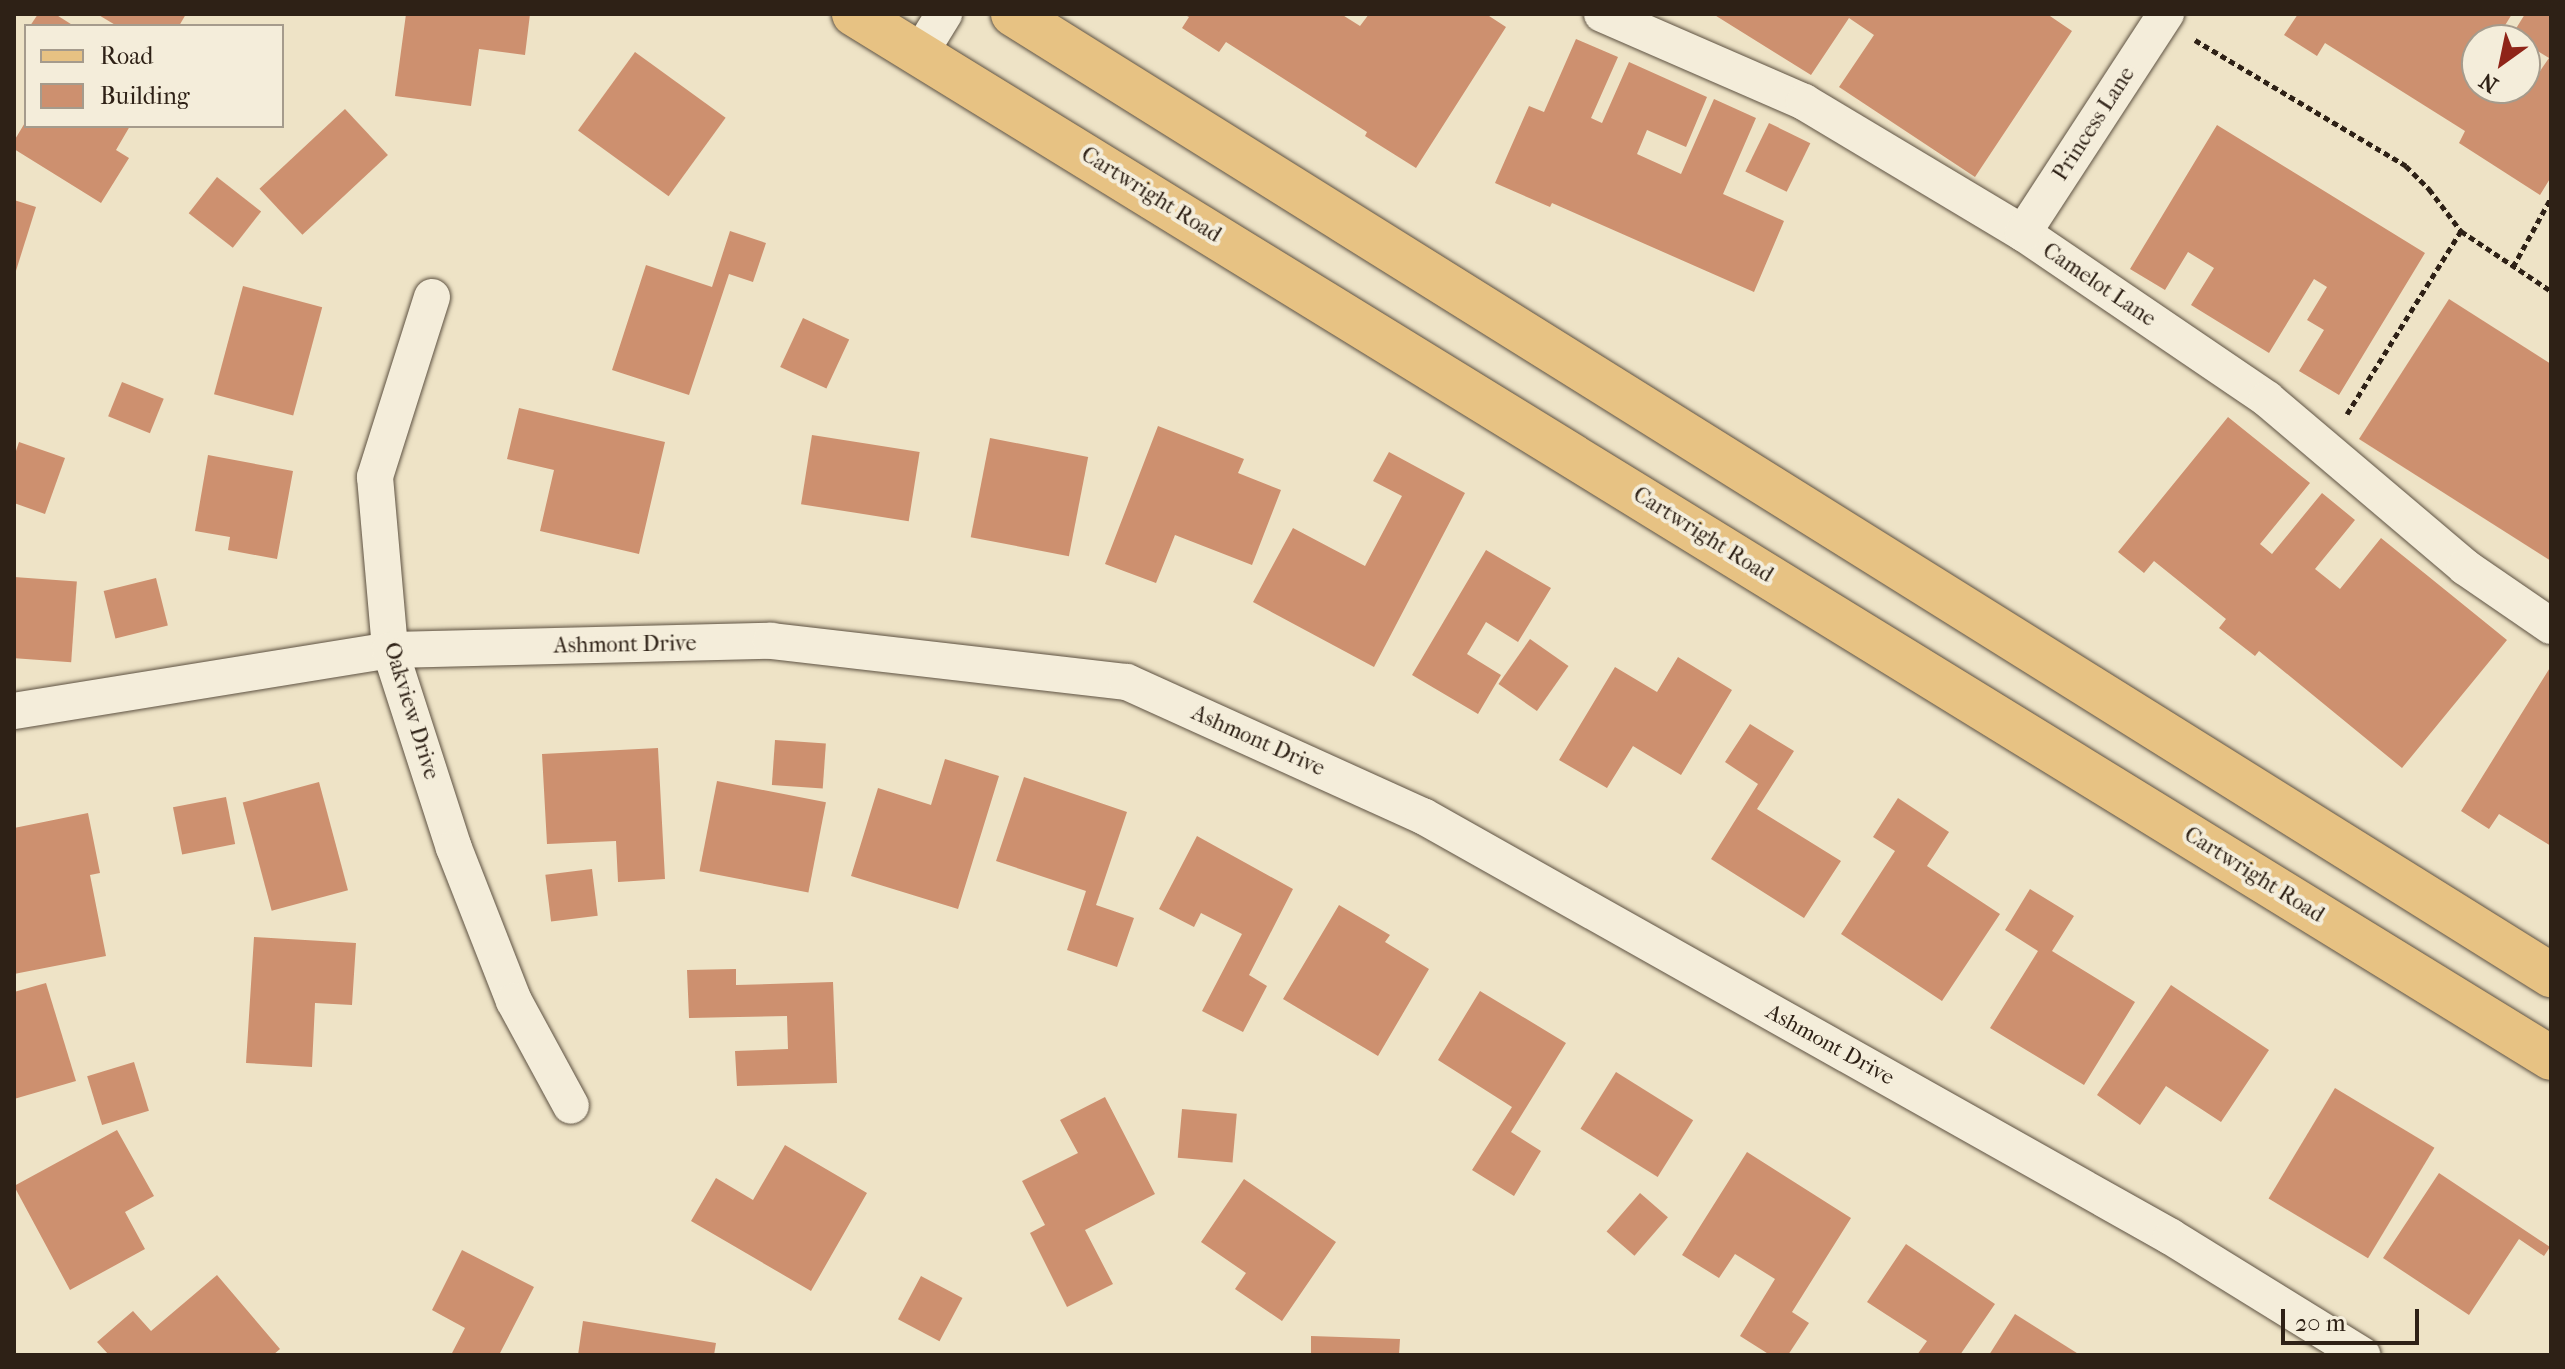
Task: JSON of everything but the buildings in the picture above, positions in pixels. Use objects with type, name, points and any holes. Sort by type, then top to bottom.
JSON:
[{"type":"main road","name":"Cartwright Road","points":[[854,14],[2551,1058]]},
{"type":"main road","points":[[1013,14],[2551,975]]},
{"type":"street","points":[[920,53],[944,14]]},
{"type":"street","name":"Camelot Lane","points":[[1602,14],[1804,102],[2023,233],[2267,399],[2324,451],[2465,567],[2551,626]]},
{"type":"street","name":"Princess Lane","points":[[2023,233],[2163,17]]},
{"type":"street","name":"Oakview Drive","points":[[432,297],[375,477],[390,650],[454,848],[514,1001],[571,1106]]},
{"type":"street","name":"Ashmont Drive","points":[[14,711],[390,650],[771,641],[1127,682],[1423,816],[2171,1237],[2362,1355]]},
{"type":"path","points":[[2163,17],[2406,166],[2429,189],[2461,231],[2551,291]]},
{"type":"path","points":[[2513,267],[2551,198]]},
{"type":"path","points":[[2324,451],[2461,231]]}]
